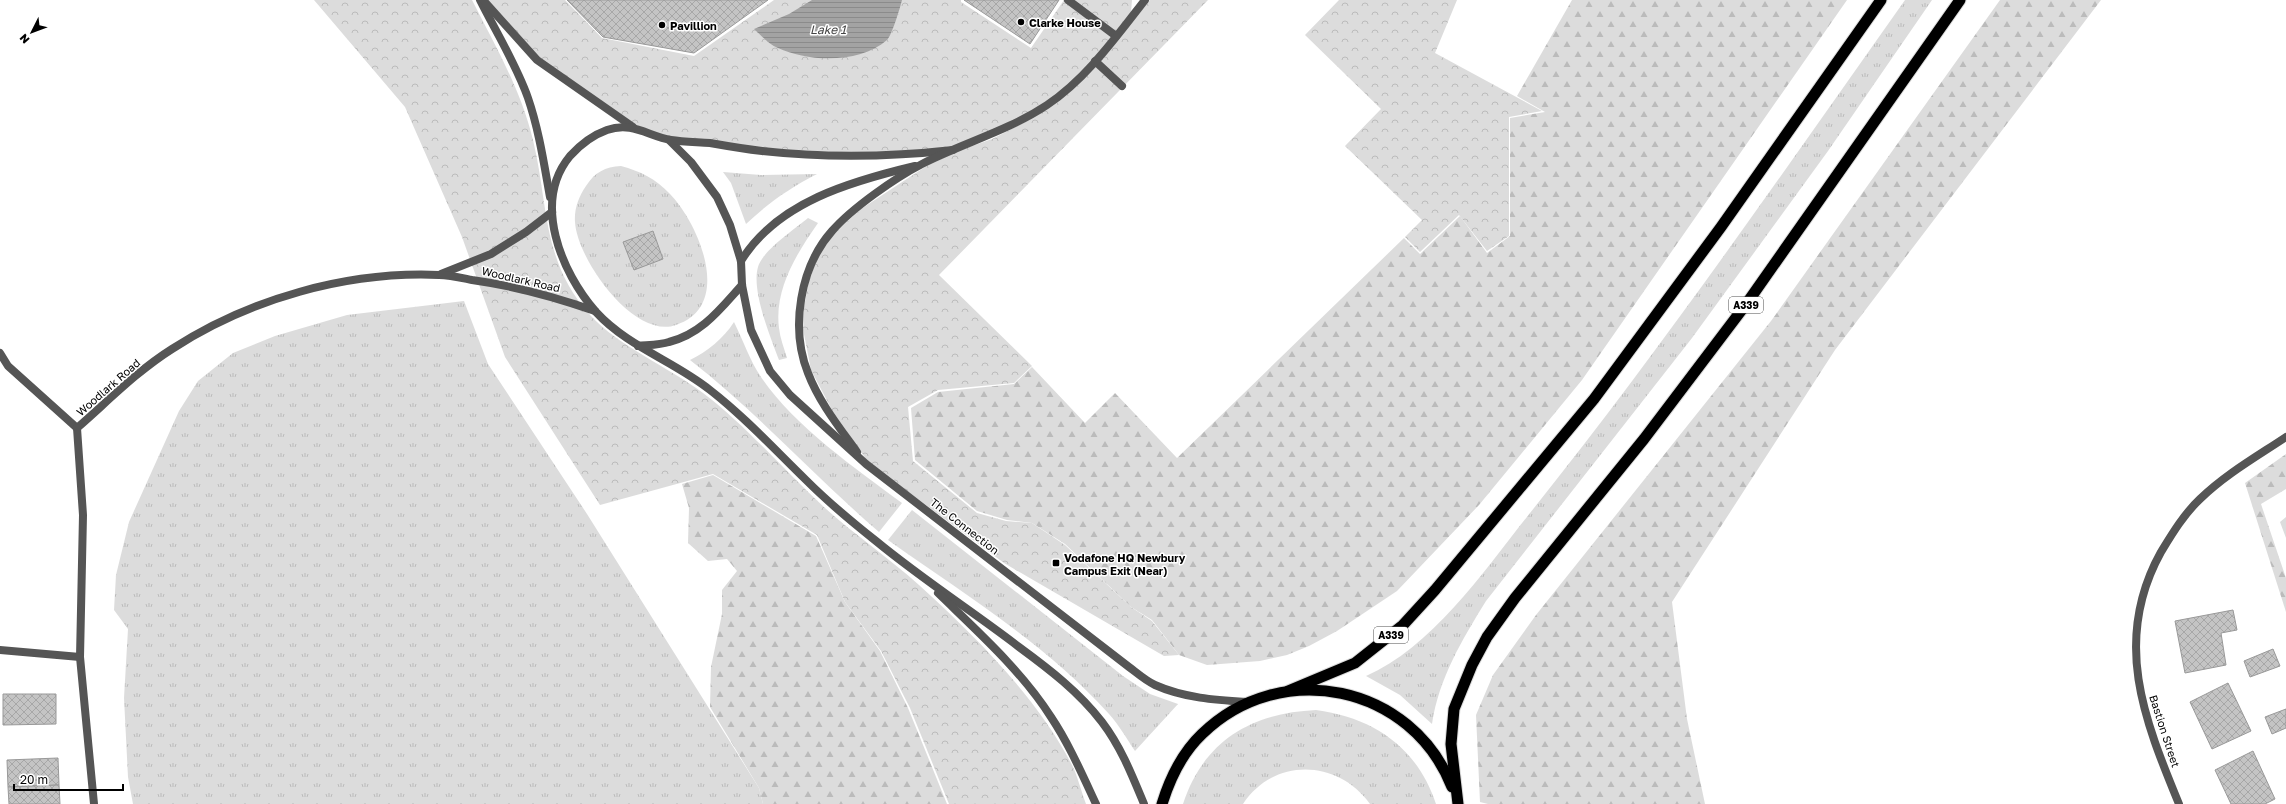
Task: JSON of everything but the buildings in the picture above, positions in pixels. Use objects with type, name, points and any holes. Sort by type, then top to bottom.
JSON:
[{"type":"highway","name":"A339","points":[[1288,691],[1355,662],[1403,625],[1435,590],[1594,399],[1721,227],[1881,0]]},
{"type":"highway","name":"A339","points":[[1457,803],[1451,744],[1454,709],[1472,665],[1487,637],[1515,598],[1644,439],[1747,303],[1960,0]]},
{"type":"highway","points":[[1162,804],[1170,780],[1183,756],[1201,734],[1223,716],[1247,702],[1288,691],[1315,690],[1342,693],[1369,701],[1393,714],[1415,731],[1433,752],[1447,776],[1457,803]]},
{"type":"street","points":[[480,0],[512,62],[528,99],[540,141],[551,203],[552,224],[562,253],[574,280],[595,311],[638,346],[710,389],[851,521],[922,577],[980,617],[1059,677],[1101,722],[1125,758],[1144,804]]},
{"type":"street","points":[[484,0],[537,60],[633,127],[669,140],[762,151],[838,156],[900,155],[953,150]]},
{"type":"street","points":[[1068,0],[1116,36]]},
{"type":"street","points":[[1135,13],[1136,0]]},
{"type":"street","points":[[741,261],[751,245],[775,224],[826,193],[873,176],[921,164],[990,136],[1046,106],[1067,91],[1095,62],[1145,0]]},
{"type":"street","points":[[1095,62],[1122,86]]},
{"type":"street","points":[[551,203],[554,181],[561,167],[575,150],[592,137],[610,128],[633,127]]},
{"type":"street","name":"The Connection","points":[[669,140],[691,162],[717,197],[730,225],[741,261],[742,285],[752,330],[770,371],[790,396],[866,464],[1129,668],[1154,684],[1180,694],[1205,699],[1247,702]]},
{"type":"street","points":[[866,464],[828,412],[807,373],[798,331],[800,308],[806,281],[815,255],[832,231],[858,207],[921,164]]},
{"type":"street","name":"Woodlark Road","points":[[440,275],[496,252],[552,212]]},
{"type":"street","name":"Woodlark Road","points":[[94,804],[80,657],[83,515],[77,428],[137,375],[170,350],[206,328],[248,309],[292,294],[329,285],[366,279],[440,275],[543,294],[595,311]]},
{"type":"street","points":[[638,346],[669,342],[690,335],[705,325],[742,285]]},
{"type":"street","points":[[0,353],[8,366],[77,428]]},
{"type":"street","name":"Bastion Street","points":[[2179,804],[2145,712],[2135,662],[2138,614],[2148,576],[2172,533],[2199,500],[2228,475],[2286,437]]},
{"type":"street","points":[[922,577],[987,641],[1051,716],[1078,765],[1096,804]]},
{"type":"street","points":[[0,650],[80,657]]},
{"type":"green space","points":[[314,0],[472,0],[507,68],[528,121],[538,164],[549,232],[555,254],[563,275],[575,295],[591,316],[602,327],[629,347],[690,384],[719,406],[751,435],[825,508],[908,575],[962,625],[983,646],[1041,715],[1058,740],[1072,765],[1086,804],[949,804],[910,708],[881,651],[845,602],[817,535],[713,474],[600,505],[505,357],[462,237],[405,107]]},
{"type":"green space","points":[[485,0],[565,0],[602,38],[694,56],[774,0],[961,0],[961,2],[1031,48],[1064,0],[1132,0],[1131,12],[1093,59],[1066,88],[1025,115],[954,148],[901,152],[837,152],[762,148],[669,138],[634,125],[538,59]]},
{"type":"green space","points":[[1150,0],[1208,0],[939,275],[1032,366],[1014,383],[938,390],[908,407],[913,461],[977,513],[1006,521],[1032,523],[1065,545],[1131,607],[1152,621],[1179,655],[1164,656],[1004,563],[868,462],[832,410],[811,370],[803,329],[804,307],[809,281],[818,256],[834,233],[861,209],[925,167],[955,152],[992,139],[1029,120],[1070,92],[1094,68]]},
{"type":"green space","points":[[1339,0],[1457,0],[1435,53],[1542,111],[1509,117],[1509,236],[1487,251],[1459,215],[1420,252],[1405,237],[1422,220],[1345,146],[1381,109],[1305,35]]},
{"type":"green space","points":[[1572,0],[1847,0],[1582,380],[1479,505],[1397,591],[1337,631],[1309,646],[1287,655],[1260,661],[1207,665],[1179,655],[1152,620],[1131,607],[1065,544],[1032,523],[1007,520],[977,511],[915,460],[911,408],[938,392],[1014,384],[1032,367],[1085,423],[1115,393],[1177,458],[1404,238],[1420,254],[1460,216],[1487,253],[1510,236],[1510,118],[1545,112],[1517,96]]},
{"type":"green space","points":[[1905,0],[1932,0],[1828,151],[1692,338],[1486,601],[1468,630],[1446,675],[1435,707],[1432,724],[1400,695],[1366,676],[1391,663],[1415,645],[1459,602],[1479,578],[1583,446],[1677,320],[1769,193]]},
{"type":"green space","points":[[2000,0],[2101,0],[1835,350],[1672,602],[1687,719],[1705,804],[1488,804],[1480,802],[1476,715],[1493,675],[1536,615],[1771,321]]},
{"type":"green space","points":[[621,166],[635,170],[647,176],[665,189],[681,207],[700,244],[706,264],[707,283],[704,301],[694,315],[676,325],[660,326],[643,320],[626,309],[610,293],[597,275],[578,238],[575,212],[583,190],[589,181],[601,171]]},
{"type":"green space","points":[[723,172],[761,175],[817,174],[780,196],[746,224],[731,183]]},
{"type":"green space","points":[[808,218],[818,223],[795,259],[780,299],[778,314],[779,328],[787,358],[779,360],[759,301],[757,289],[758,267],[761,260],[773,247]]},
{"type":"green space","points":[[464,301],[488,364],[587,514],[759,788],[763,804],[133,804],[128,777],[124,698],[128,629],[114,610],[116,575],[129,522],[179,411],[198,381],[233,353],[275,336],[347,315]]},
{"type":"green space","points":[[734,322],[757,371],[790,412],[845,461],[902,503],[879,532],[739,401],[690,360],[715,344]]},
{"type":"green space","points":[[2286,454],[2286,489],[2261,504],[2286,578],[2286,612],[2245,483]]},
{"type":"green space","points":[[713,475],[816,536],[845,602],[880,651],[908,708],[947,804],[763,804],[759,788],[710,707],[711,667],[722,614],[722,590],[737,571],[727,559],[708,561],[688,543],[689,508],[682,484]]},
{"type":"green space","points":[[912,510],[1123,676],[1150,694],[1178,704],[1135,751],[1120,727],[1109,714],[1059,665],[975,600],[888,540]]},
{"type":"green space","points":[[2286,517],[2286,538],[2280,522]]},
{"type":"green space","points":[[1316,710],[1357,720],[1374,728],[1391,739],[1405,751],[1417,766],[1428,784],[1436,804],[1370,804],[1357,789],[1341,778],[1324,772],[1306,770],[1288,771],[1271,778],[1256,789],[1243,804],[1183,804],[1192,782],[1204,763],[1217,747],[1233,734],[1251,724],[1271,717],[1293,712]]},
{"type":"water","name":"Lake 1","points":[[812,0],[902,0],[898,15],[887,40],[876,48],[849,57],[819,58],[790,53],[771,45],[754,29],[789,14]]},
{"type":"place","name":"Clarke House","points":[[1021,22]]},
{"type":"place","name":"Pavillion","points":[[662,25]]},
{"type":"place","name":"Vodafone HQ Newbury Campus Exit (Near)","points":[[1056,563]]}]
